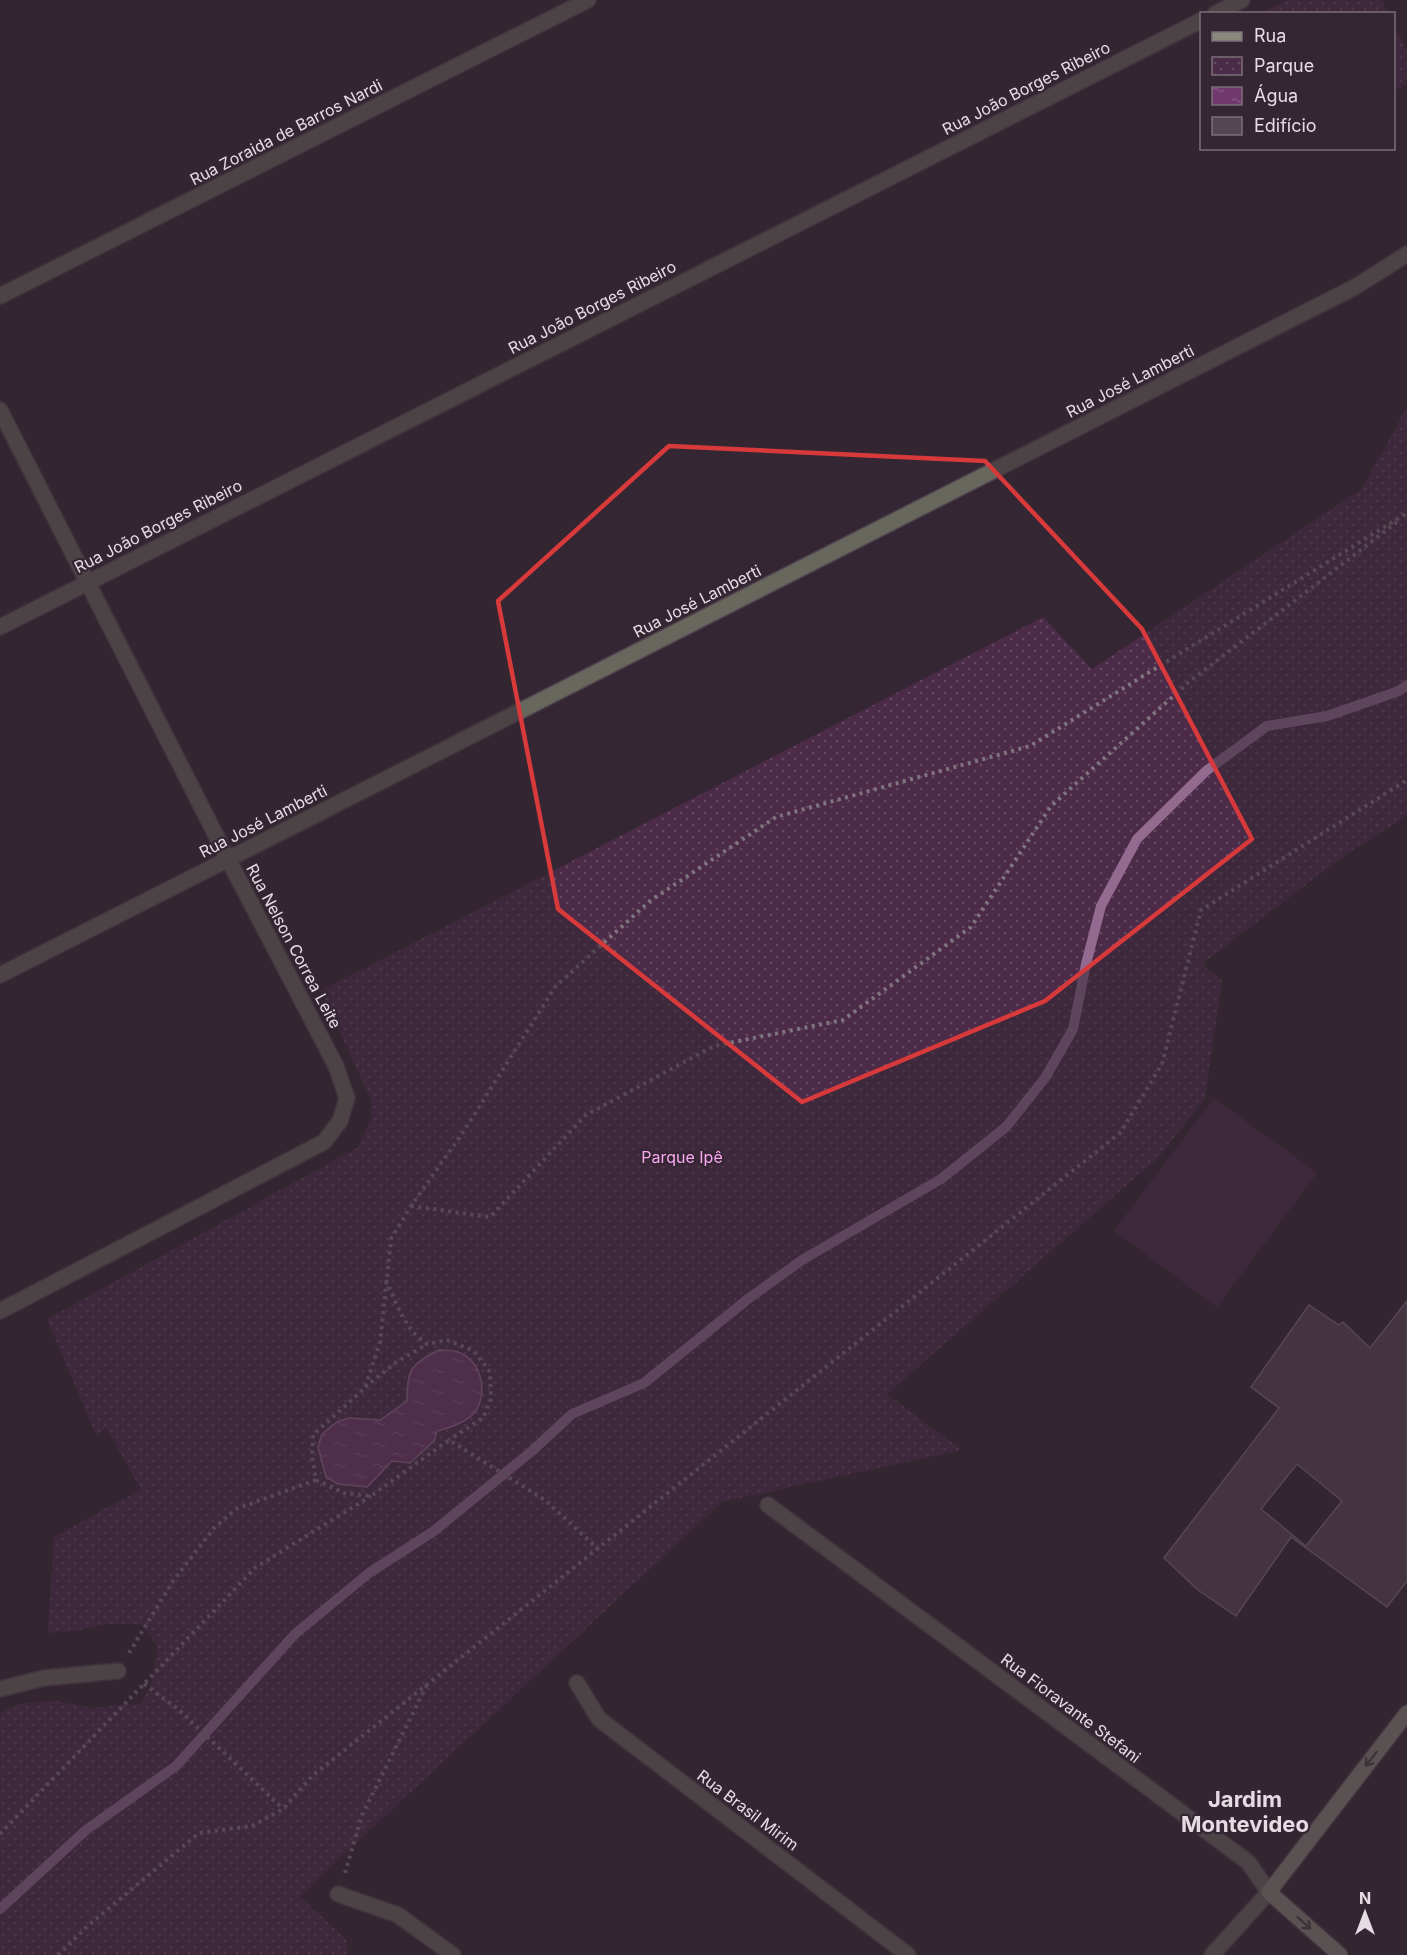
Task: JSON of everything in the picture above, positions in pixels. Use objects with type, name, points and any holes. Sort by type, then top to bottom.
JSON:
[{"type":"street","name":"Rua Zoraida de Barros Nardi","points":[[0,296],[588,0]]},
{"type":"street","points":[[1219,12],[1242,0]]},
{"type":"street","name":"Rua João Borges Ribeiro","points":[[0,627],[1200,21]]},
{"type":"street","name":"Rua José Lamberti","points":[[0,975],[1344,292],[1407,254]]},
{"type":"street","name":"Rua Nelson Correa Leite","points":[[0,410],[336,1066],[347,1098],[340,1121],[324,1142],[0,1311]]},
{"type":"street","name":"Rua Fioravante Stefani","points":[[768,1505],[1248,1862],[1269,1892],[1340,1955]]},
{"type":"street","points":[[0,1689],[44,1678],[118,1671]]},
{"type":"street","name":"Rua Brasil Mirim","points":[[576,1683],[599,1719],[908,1955]]},
{"type":"street","points":[[1212,1955],[1269,1892],[1407,1713]]},
{"type":"street","points":[[338,1894],[398,1915],[453,1955]]},
{"type":"path","points":[[411,1206],[490,1217],[586,1116],[714,1046],[843,1020],[971,927],[1051,806],[1172,697],[1407,514]]},
{"type":"path","points":[[364,1388],[380,1342],[391,1239],[411,1206],[464,1131],[555,987],[650,901],[776,817],[1030,746],[1407,514]]},
{"type":"path","points":[[58,1955],[90,1924],[199,1833],[252,1827],[283,1809],[312,1776],[1120,1133],[1162,1064],[1201,910],[1407,780]]},
{"type":"path","points":[[386,1278],[401,1316],[416,1336],[427,1344]]},
{"type":"path","points":[[0,1834],[256,1567],[371,1496],[483,1418],[491,1399],[490,1372],[474,1351],[447,1340],[427,1344],[395,1363],[313,1435],[312,1456],[316,1480]]},
{"type":"path","points":[[451,1442],[545,1500],[598,1549]]},
{"type":"path","points":[[118,1671],[173,1581],[214,1528],[236,1509],[316,1480],[344,1493],[371,1496]]},
{"type":"path","points":[[144,1684],[178,1709],[283,1809]]},
{"type":"path","points":[[338,1894],[362,1815],[427,1684]]},
{"type":"highlighted area","points":[[669,446],[985,461],[1142,629],[1252,839],[1045,1001],[802,1102],[558,909],[498,601]]},
{"type":"green space","points":[[1288,0],[1381,0],[1387,12],[1263,12]]},
{"type":"green space","points":[[1395,27],[1407,50],[1407,84],[1395,90]]},
{"type":"green space","name":"Parque Ipê","points":[[1407,407],[1407,816],[1348,853],[1202,964],[1222,981],[1205,1098],[1158,1158],[887,1394],[962,1450],[722,1502],[300,1897],[345,1938],[348,1947],[346,1955],[0,1955],[0,1713],[23,1703],[56,1701],[93,1708],[141,1703],[151,1685],[158,1647],[141,1624],[107,1624],[48,1633],[54,1537],[141,1489],[106,1428],[96,1435],[47,1319],[357,1148],[371,1121],[371,1100],[321,991],[1043,617],[1092,669],[1362,489]]},
{"type":"green space","points":[[1214,1098],[1317,1173],[1217,1307],[1114,1231]]},
{"type":"water","points":[[439,1350],[451,1350],[466,1356],[477,1370],[482,1387],[479,1404],[472,1416],[463,1422],[437,1431],[434,1441],[410,1463],[392,1461],[367,1487],[338,1484],[326,1477],[318,1447],[322,1434],[337,1422],[349,1418],[380,1420],[407,1401],[408,1382],[412,1369],[422,1359]]},
{"type":"building","points":[[1407,1301],[1407,1581],[1387,1607],[1291,1537],[1236,1616],[1198,1590],[1164,1558],[1279,1408],[1251,1387],[1309,1305],[1339,1325],[1343,1322],[1370,1348]],"holes":[[[1297,1464],[1342,1501],[1306,1546],[1261,1509]]]},
{"type":"waterway","points":[[0,1909],[86,1830],[176,1766],[295,1634],[369,1573],[434,1531],[532,1451],[572,1414],[644,1383],[748,1299],[802,1260],[941,1179],[1006,1127],[1045,1078],[1073,1029],[1101,906],[1137,839],[1206,771],[1267,726],[1327,716],[1399,691],[1407,685]]},
{"type":"district","name":"Jardim Montevideo","points":[[1245,1812]]}]
